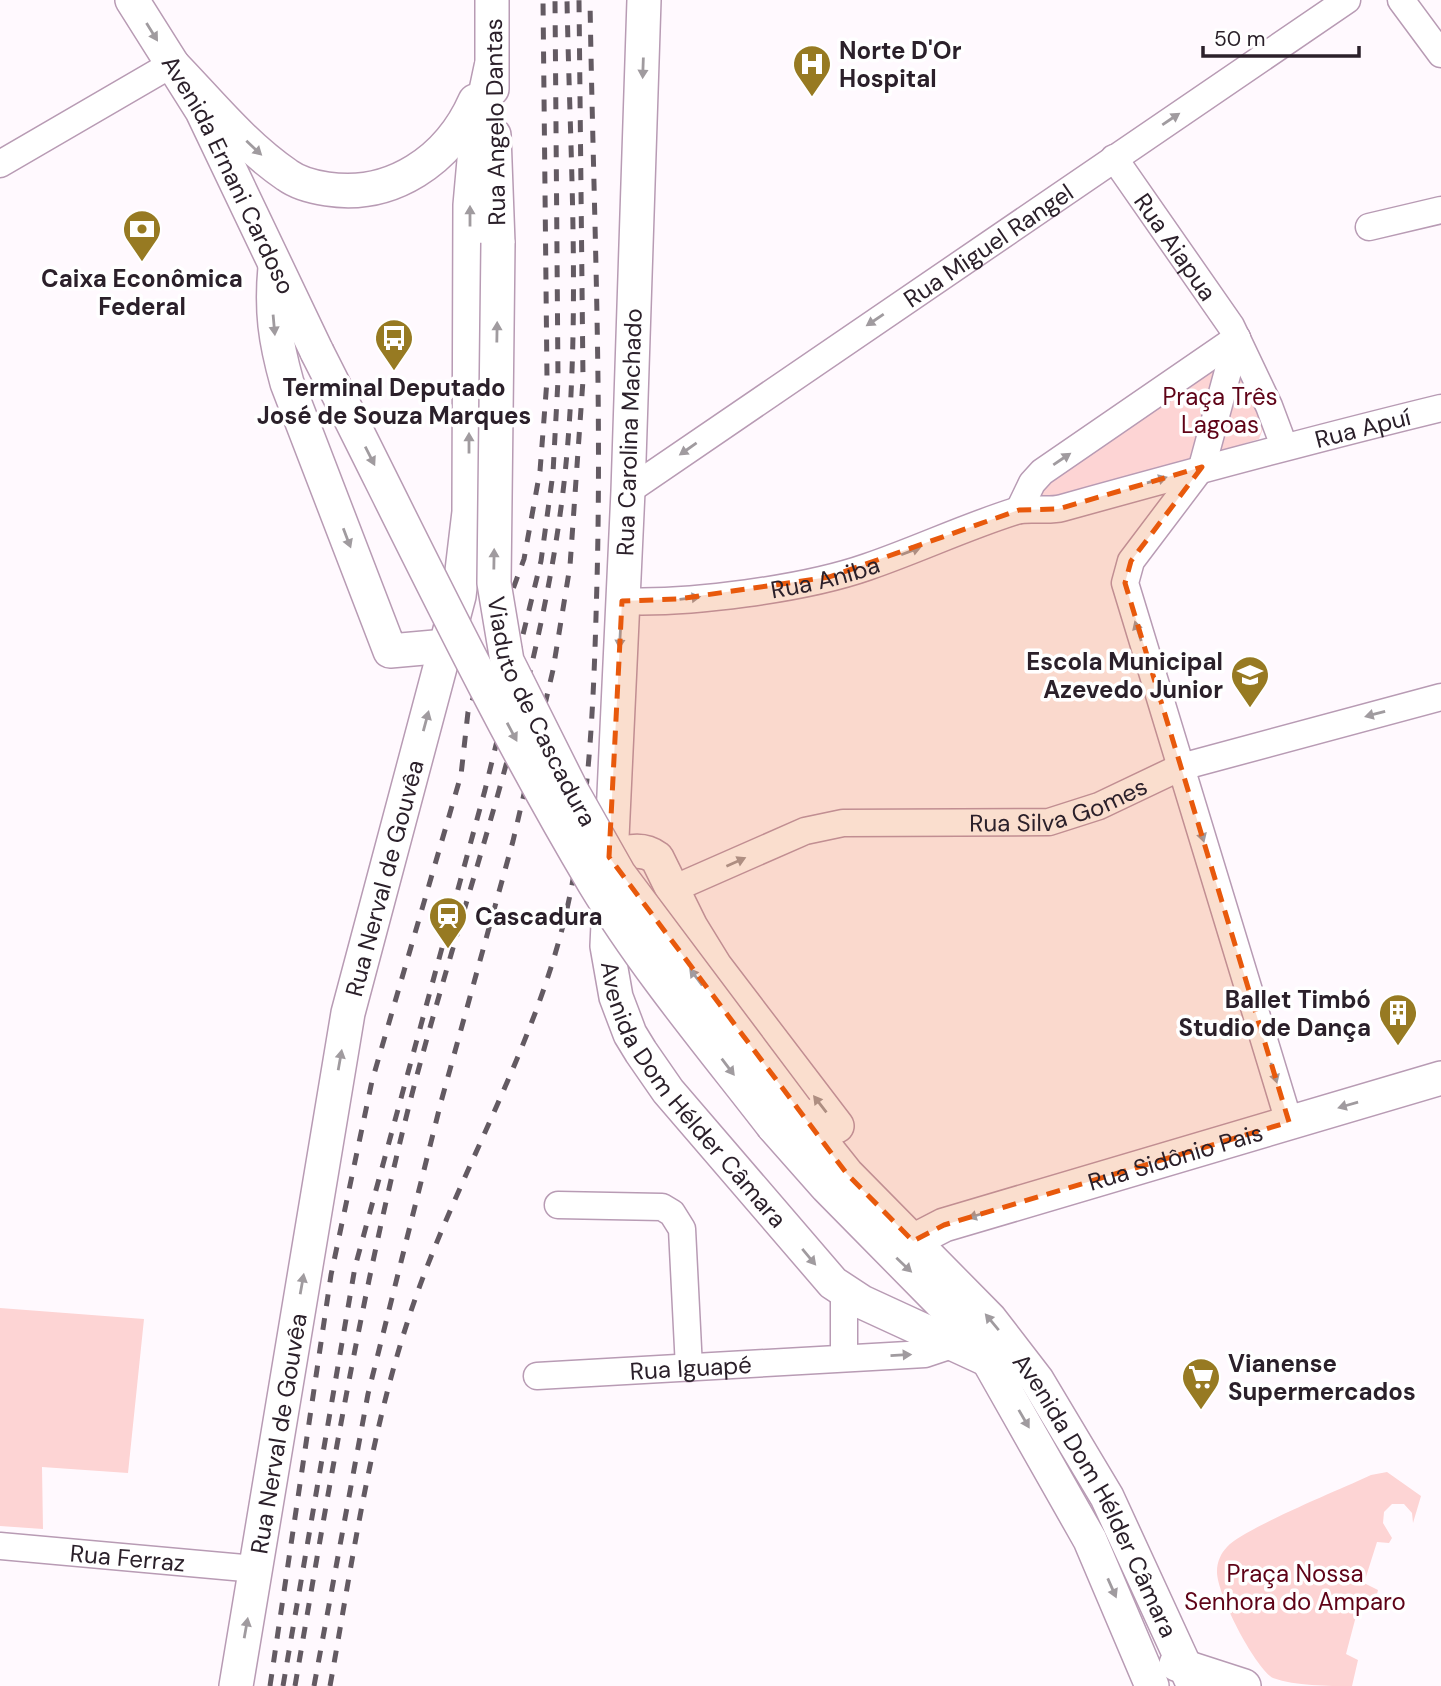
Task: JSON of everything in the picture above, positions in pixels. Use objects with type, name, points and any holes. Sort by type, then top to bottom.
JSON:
[{"type":"main road","name":"Avenida Ernani Cardoso","points":[[132,0],[226,158],[317,352]]},
{"type":"main road","name":"Rua Angelo Dantas","points":[[492,0],[491,66],[498,243]]},
{"type":"main road","name":"Rua Carolina Machado","points":[[609,864],[628,491],[644,0]]},
{"type":"main road","points":[[172,64],[254,149],[288,176],[319,188],[339,191],[387,186],[404,179],[439,154],[466,122],[491,66]]},
{"type":"main road","name":"Rua Nerval de Gouvêa","points":[[236,1686],[348,1013],[459,596],[469,512],[470,205],[476,138],[491,66]]},
{"type":"main road","name":"Viaduto de Cascadura","points":[[498,243],[494,583],[507,661],[572,791],[619,874],[785,1118]]},
{"type":"main road","points":[[275,267],[272,295],[275,340],[287,383],[390,650],[446,646]]},
{"type":"main road","name":"Viaduto de Cascadura","points":[[317,352],[511,732],[595,884],[646,960],[785,1118]]},
{"type":"main road","name":"Avenida Dom Hélder Câmara","points":[[904,1233],[873,1175],[715,966],[691,927],[663,865],[651,853],[624,853],[609,864],[608,964],[616,997],[630,1034],[668,1091],[820,1271],[845,1292],[886,1314],[988,1360]]},
{"type":"main road","name":"Rua Sidônio Pais","points":[[904,1233],[944,1225],[1289,1122],[1432,1084]]},
{"type":"main road","name":"Avenida Dom Hélder Câmara","points":[[785,1118],[848,1174],[990,1319],[1044,1390],[1107,1497],[1191,1678]]},
{"type":"main road","name":"Avenida Dom Hélder Câmara","points":[[785,1118],[827,1187],[958,1320],[988,1360],[1090,1540],[1152,1686]]},
{"type":"main road","points":[[1133,1637],[1191,1678],[1244,1686]]},
{"type":"street","name":"Rua Miguel Rangel","points":[[628,491],[1347,0]]},
{"type":"street","points":[[1401,0],[1441,54]]},
{"type":"street","points":[[0,163],[172,64]]},
{"type":"street","name":"Rua Aiapua","points":[[1114,158],[1237,338]]},
{"type":"street","points":[[1369,227],[1441,210]]},
{"type":"street","points":[[1237,338],[1269,406],[1283,446],[1058,509],[1019,510],[1032,483],[1042,472],[1237,338]]},
{"type":"street","points":[[1237,338],[1202,467],[1131,561],[1125,583],[1289,1122]]},
{"type":"street","name":"Rua Apuí","points":[[1283,446],[1441,408]]},
{"type":"street","name":"Rua Aniba","points":[[622,601],[678,599],[788,586],[829,577],[865,568],[1019,510]]},
{"type":"street","name":"Rua Silva Gomes","points":[[673,889],[805,831],[876,820],[1049,822],[1099,806],[1181,766],[1441,696]]},
{"type":"street","points":[[558,1205],[662,1207],[672,1213],[682,1229],[689,1368]]},
{"type":"street","points":[[844,1358],[845,1292]]},
{"type":"street","name":"Rua Iguapé","points":[[537,1376],[925,1354],[955,1344]]},
{"type":"street","name":"Rua Ferraz","points":[[0,1546],[256,1569]]},
{"type":"highlighted area","points":[[1202,467],[1131,561],[1125,583],[1289,1122],[944,1225],[913,1241],[847,1174],[609,857],[622,601],[678,599],[829,577],[1019,510],[1058,509]]},
{"type":"green space","name":"Praça Três Lagoas","points":[[1219,362],[1236,365],[1264,426],[1259,439],[1045,506],[1036,489]]},
{"type":"green space","points":[[0,1308],[144,1319],[128,1473],[42,1467],[43,1529],[0,1526]]},
{"type":"green space","name":"Praça Nossa Senhora do Amparo","points":[[1387,1472],[1421,1496],[1413,1523],[1412,1513],[1404,1504],[1392,1504],[1384,1512],[1383,1523],[1392,1538],[1389,1543],[1377,1542],[1364,1583],[1378,1590],[1375,1603],[1360,1601],[1346,1654],[1358,1660],[1352,1686],[1302,1684],[1273,1678],[1247,1646],[1223,1596],[1217,1568],[1221,1555],[1237,1539],[1272,1520],[1371,1475]]},
{"type":"railway","points":[[270,1686],[331,1275],[372,1081],[461,775],[468,712],[524,559],[540,471],[547,380],[543,0]]},
{"type":"railway","points":[[283,1686],[355,1267],[485,790],[541,561],[553,473],[558,380],[555,0]]},
{"type":"railway","points":[[295,1686],[377,1241],[412,1094],[521,709],[554,553],[565,474],[572,356],[573,237],[567,0]]},
{"type":"railway","points":[[314,1686],[368,1394],[441,1102],[513,841],[553,670],[570,566],[583,380],[579,0]]},
{"type":"railway","points":[[330,1686],[368,1477],[392,1373],[407,1322],[443,1227],[539,1002],[567,909],[575,868],[593,705],[598,509],[598,364],[590,0]]},
{"type":"place","name":"Norte D'Or Hospital","points":[[812,98]]},
{"type":"place","name":"Caixa Econômica Federal","points":[[142,263]]},
{"type":"place","name":"Terminal Deputado José de Souza Marques","points":[[394,372]]},
{"type":"place","name":"Escola Municipal Azevedo Junior","points":[[1250,709]]},
{"type":"place","name":"Cascadura","points":[[448,950]]},
{"type":"place","name":"Ballet Timbó Studio de Dança","points":[[1398,1047]]},
{"type":"place","name":"Vianense Supermercados","points":[[1201,1411]]}]
